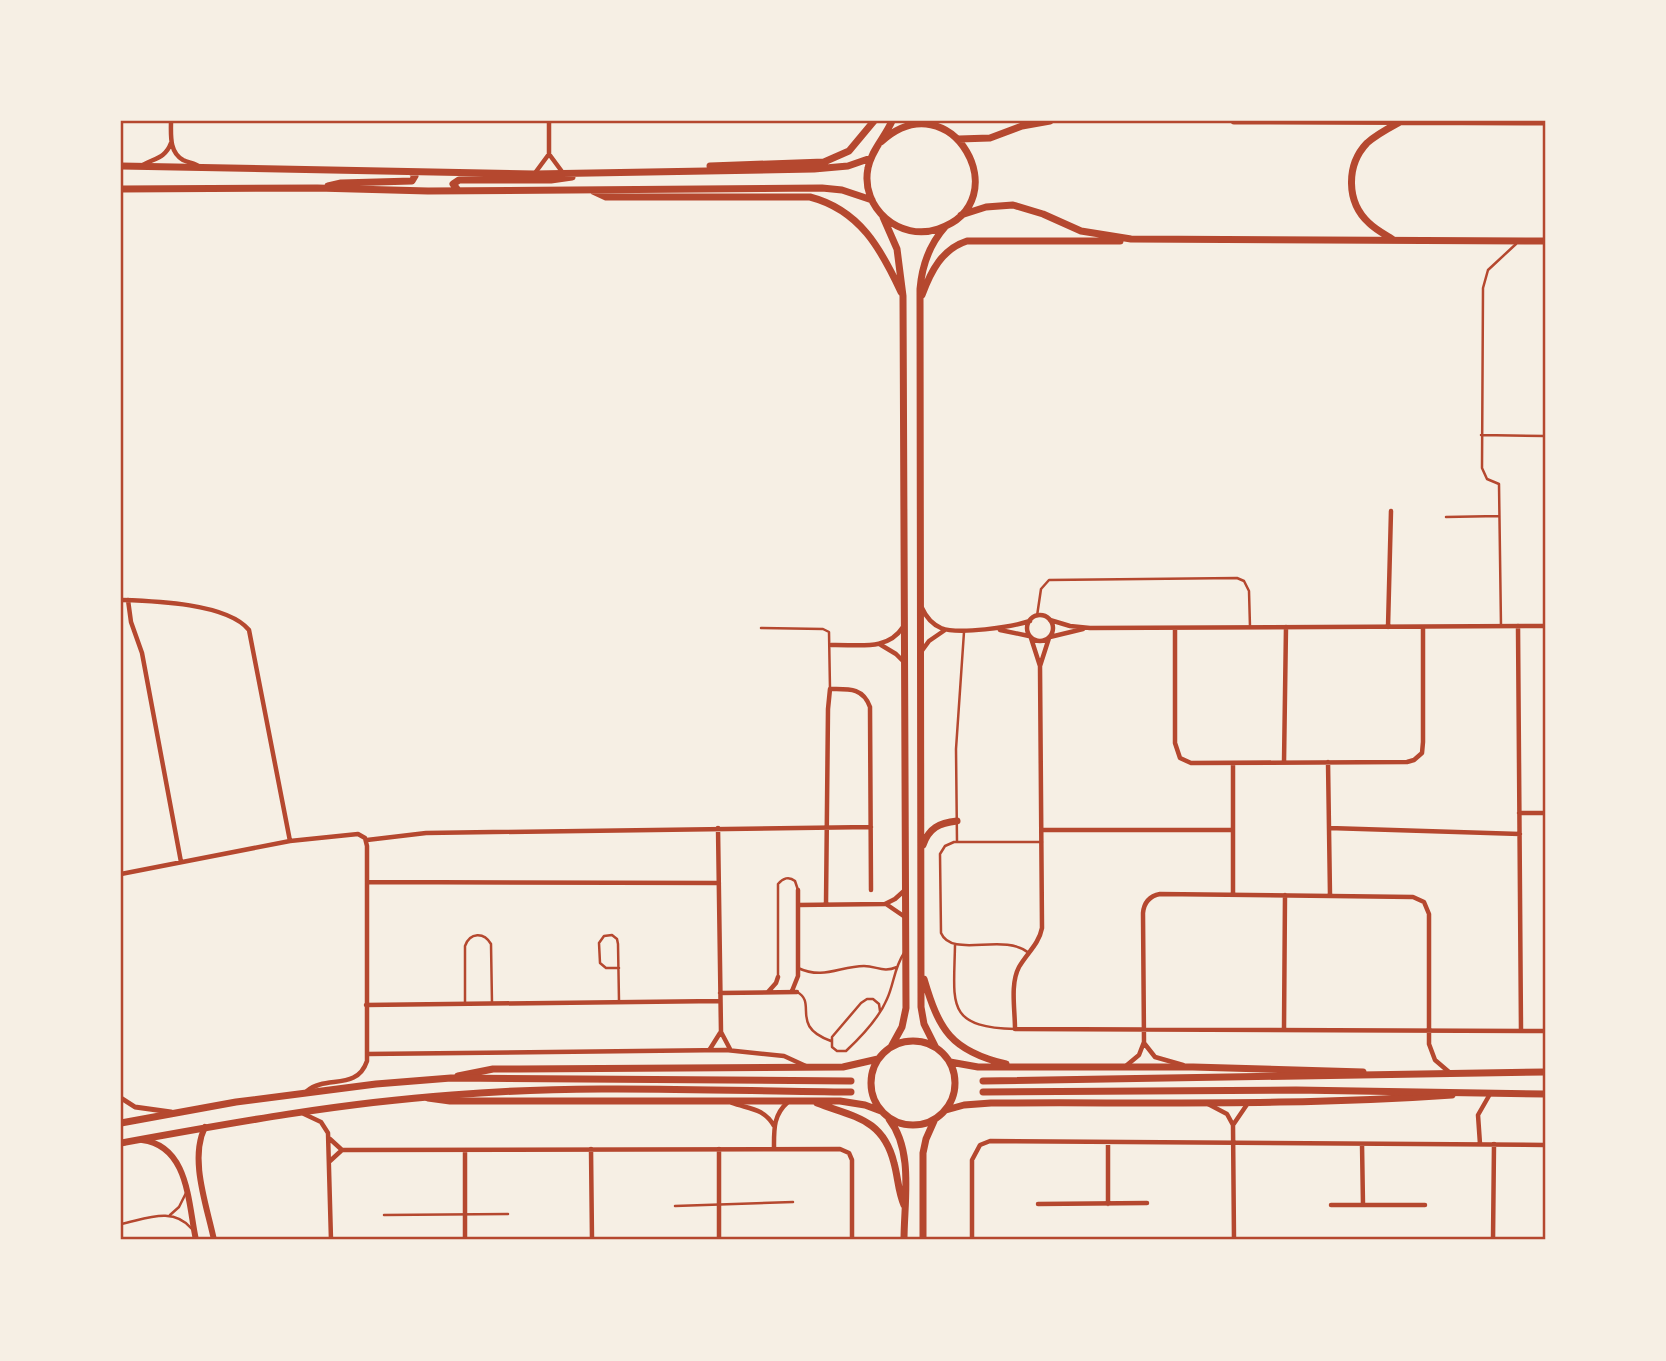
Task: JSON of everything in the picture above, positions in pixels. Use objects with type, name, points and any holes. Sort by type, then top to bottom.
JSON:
[{"type":"main road","points":[[676,170],[720,165],[824,162],[849,151],[874,121]]},
{"type":"main road","points":[[892,121],[871,158],[867,179],[872,200],[897,249],[903,296],[905,1018],[900,1034],[878,1059],[872,1072],[871,1085],[874,1099],[896,1129],[904,1152],[904,1240]]},
{"type":"main road","points":[[936,121],[959,139],[970,154],[976,181],[971,200],[961,215]]},
{"type":"main road","points":[[959,139],[990,138],[1022,126],[1050,121]]},
{"type":"main road","points":[[1234,121],[1545,122]]},
{"type":"main road","points":[[1394,240],[1376,229],[1362,215],[1353,197],[1351,179],[1355,162],[1365,145],[1381,132],[1401,122]]},
{"type":"main road","points":[[881,142],[896,130],[914,125],[942,128]]},
{"type":"main road","points":[[121,166],[534,174],[826,169],[848,166],[871,158]]},
{"type":"main road","points":[[317,188],[341,183],[412,181],[415,176],[412,173]]},
{"type":"main road","points":[[457,189],[453,184],[459,180],[551,180],[600,173]]},
{"type":"main road","points":[[121,189],[317,188],[416,191],[821,188],[842,190],[872,200]]},
{"type":"main road","points":[[589,190],[606,197],[818,199],[844,211],[868,233],[887,261],[903,296]]},
{"type":"main road","points":[[923,1240],[923,1153],[935,1120],[946,1110],[953,1098],[956,1083],[950,1062],[934,1046],[922,1016],[921,279],[933,242],[945,227],[961,215],[986,207],[1013,205],[1043,214],[1081,231],[1131,239]]},
{"type":"main road","points":[[883,217],[912,231],[923,232],[945,227]]},
{"type":"main road","points":[[920,302],[939,261],[951,249],[967,241],[1097,242],[1131,239],[1544,242]]},
{"type":"main road","points":[[922,849],[925,838],[933,828],[957,819]]},
{"type":"main road","points":[[922,971],[935,1014],[949,1037],[979,1057],[1020,1067]]},
{"type":"main road","points":[[891,1047],[912,1041],[934,1046]]},
{"type":"main road","points":[[451,1078],[480,1071],[505,1069],[850,1066],[878,1059]]},
{"type":"main road","points":[[950,1062],[978,1067],[1193,1067],[1381,1073],[1545,1072]]},
{"type":"main road","points":[[983,1081],[1310,1078],[1381,1073]]},
{"type":"main road","points":[[121,1123],[236,1102],[376,1084],[451,1078],[851,1081]]},
{"type":"main road","points":[[983,1092],[1296,1090],[1545,1094]]},
{"type":"main road","points":[[121,1143],[296,1112],[497,1092],[851,1092]]},
{"type":"main road","points":[[946,1110],[991,1102],[1403,1100],[1467,1094]]},
{"type":"main road","points":[[424,1098],[450,1101],[848,1101],[883,1113],[906,1125],[921,1125],[935,1120]]},
{"type":"main road","points":[[813,1101],[855,1115],[876,1130],[891,1152],[904,1205]]},
{"type":"main road","points":[[205,1127],[199,1141],[197,1157],[214,1240]]},
{"type":"main road","points":[[137,1140],[159,1145],[172,1154],[180,1167],[196,1240]]},
{"type":"street","points":[[170,121],[174,151],[180,158],[201,167]]},
{"type":"street","points":[[549,121],[549,154],[563,173]]},
{"type":"street","points":[[140,166],[161,158],[171,142]]},
{"type":"street","points":[[534,174],[549,154]]},
{"type":"street","points":[[1388,627],[1391,511]]},
{"type":"street","points":[[121,600],[180,602],[236,619],[247,626],[252,636],[290,841]]},
{"type":"street","points":[[128,600],[132,627],[142,653],[181,862]]},
{"type":"street","points":[[921,607],[933,623],[945,629],[992,629],[1040,641],[1090,628]]},
{"type":"street","points":[[992,629],[1030,621],[1037,616],[1070,626],[1090,628],[1545,626]]},
{"type":"street","points":[[1040,666],[1053,628],[1050,620]]},
{"type":"street","points":[[1030,621],[1027,629],[1040,666],[1042,928],[1015,980],[1015,1029],[1545,1031]]},
{"type":"street","points":[[881,645],[895,637],[905,624]]},
{"type":"street","points":[[1175,628],[1176,751],[1180,758],[1188,762],[1233,763],[1406,762],[1420,756],[1423,746],[1423,626]]},
{"type":"street","points":[[1518,626],[1521,1030]]},
{"type":"street","points":[[1284,762],[1286,627]]},
{"type":"street","points":[[921,652],[929,641],[945,629]]},
{"type":"street","points":[[831,645],[881,645],[892,650],[905,663]]},
{"type":"street","points":[[826,904],[830,689],[854,690],[862,694],[869,703],[871,890]]},
{"type":"street","points":[[1328,762],[1330,895]]},
{"type":"street","points":[[1233,763],[1233,894]]},
{"type":"street","points":[[1519,813],[1545,813]]},
{"type":"street","points":[[121,874],[290,841],[358,834],[367,840],[426,834],[871,827]]},
{"type":"street","points":[[719,828],[721,1032],[724,1042],[731,1050]]},
{"type":"street","points":[[1329,828],[1520,834]]},
{"type":"street","points":[[1041,831],[1233,830]]},
{"type":"street","points":[[304,1094],[318,1084],[345,1082],[354,1078],[364,1068],[367,1054],[367,840]]},
{"type":"street","points":[[367,881],[719,883]]},
{"type":"street","points":[[798,905],[885,904],[895,900],[906,889]]},
{"type":"street","points":[[792,992],[798,980],[798,890]]},
{"type":"street","points":[[1123,1066],[1139,1055],[1144,1042],[1143,913],[1147,901],[1160,894],[1330,895],[1416,897],[1426,905],[1429,914],[1428,1030],[1432,1055],[1450,1073]]},
{"type":"street","points":[[1284,1029],[1285,895]]},
{"type":"street","points":[[885,904],[906,918]]},
{"type":"street","points":[[767,992],[778,977]]},
{"type":"street","points":[[778,977],[780,986],[792,992]]},
{"type":"street","points":[[720,993],[792,992]]},
{"type":"street","points":[[366,1005],[720,1001]]},
{"type":"street","points":[[709,1049],[721,1032]]},
{"type":"street","points":[[1144,1042],[1155,1057],[1193,1067]]},
{"type":"street","points":[[367,1054],[709,1049],[784,1056],[809,1067]]},
{"type":"street","points":[[1480,1144],[1478,1115],[1490,1094]]},
{"type":"street","points":[[121,1098],[141,1109],[174,1113]]},
{"type":"street","points":[[728,1102],[760,1110],[774,1126]]},
{"type":"street","points":[[774,1148],[774,1126],[779,1112],[788,1102]]},
{"type":"street","points":[[1205,1102],[1227,1114],[1233,1125],[1234,1240]]},
{"type":"street","points":[[1233,1125],[1241,1109],[1249,1102]]},
{"type":"street","points":[[296,1112],[321,1122],[327,1129],[331,1240]]},
{"type":"street","points":[[329,1138],[342,1150]]},
{"type":"street","points":[[972,1240],[972,1160],[980,1145],[990,1142],[1545,1144]]},
{"type":"street","points":[[1108,1142],[1108,1204]]},
{"type":"street","points":[[1362,1144],[1363,1205]]},
{"type":"street","points":[[1493,1240],[1494,1144]]},
{"type":"street","points":[[591,1149],[592,1240]]},
{"type":"street","points":[[719,1149],[719,1240]]},
{"type":"street","points":[[330,1161],[342,1150],[840,1149],[849,1153],[853,1164],[852,1240]]},
{"type":"street","points":[[465,1150],[465,1240]]},
{"type":"street","points":[[1038,1204],[1147,1203]]},
{"type":"street","points":[[1331,1205],[1426,1205]]},
{"type":"lane","points":[[1501,626],[1499,484],[1487,479],[1482,471],[1484,278],[1491,266],[1519,241]]},
{"type":"lane","points":[[1481,435],[1545,436]]},
{"type":"lane","points":[[1446,517],[1500,516]]},
{"type":"lane","points":[[1037,616],[1042,586],[1055,579],[1237,578],[1244,581],[1248,587],[1250,627]]},
{"type":"lane","points":[[761,628],[822,629],[829,632],[830,689]]},
{"type":"lane","points":[[957,842],[957,725],[964,629]]},
{"type":"lane","points":[[1029,953],[1021,946],[1011,944],[947,943],[941,933],[940,855],[945,846],[957,842],[1042,842]]},
{"type":"lane","points":[[778,977],[778,888],[783,879],[790,878],[795,881],[798,890]]},
{"type":"lane","points":[[465,1004],[465,946],[468,939],[478,935],[487,939],[491,947],[492,1003]]},
{"type":"lane","points":[[619,968],[607,968],[600,963],[599,943],[604,936],[612,935],[617,939],[619,968],[619,1002]]},
{"type":"lane","points":[[955,945],[954,999],[961,1014],[974,1024],[1015,1029]]},
{"type":"lane","points":[[880,1011],[876,1001],[866,999],[831,1041],[832,1047],[837,1051],[846,1051],[880,1011],[906,951]]},
{"type":"lane","points":[[798,968],[819,973],[838,972],[854,967],[869,966],[885,971],[897,967]]},
{"type":"lane","points":[[792,992],[804,997],[807,1020],[813,1033],[831,1041]]},
{"type":"lane","points":[[170,1215],[183,1202],[186,1190]]},
{"type":"lane","points":[[675,1206],[793,1202]]},
{"type":"lane","points":[[384,1215],[508,1214]]},
{"type":"lane","points":[[121,1224],[170,1215],[181,1218],[194,1231]]}]
